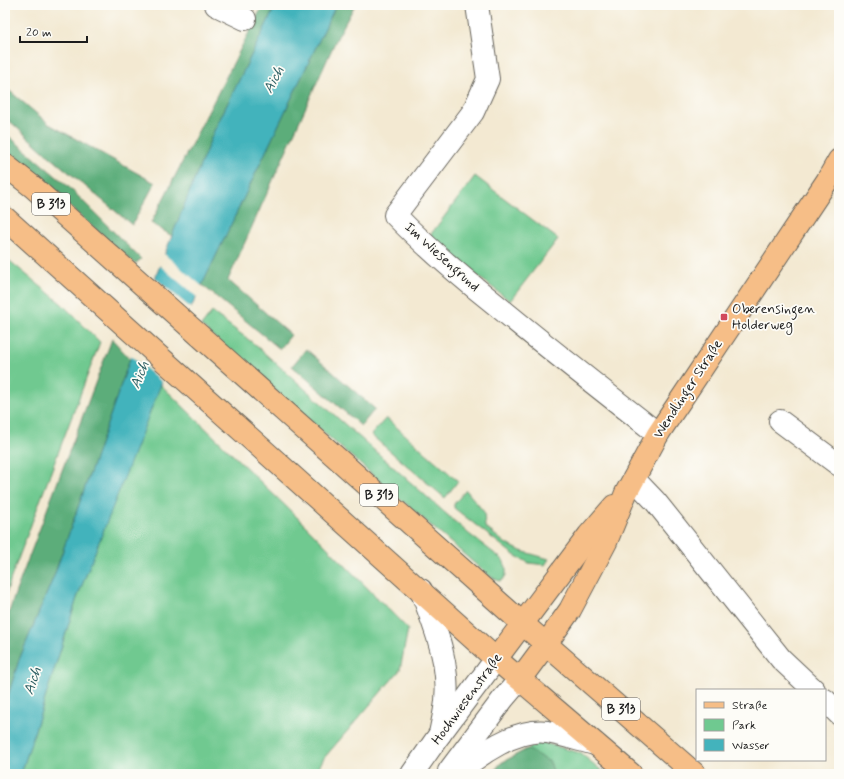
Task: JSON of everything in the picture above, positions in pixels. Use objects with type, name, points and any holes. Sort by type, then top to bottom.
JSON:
[{"type":"main road","name":"Wendlinger Straße","points":[[520,679],[570,610],[606,542],[630,486],[658,434],[839,160]]},
{"type":"main road","name":"B 313","points":[[5,165],[33,187],[523,624],[695,774]]},
{"type":"main road","name":"B 313","points":[[5,218],[421,590],[496,659],[631,774]]},
{"type":"main road","name":"Wendlinger Straße","points":[[523,624],[589,535],[630,486]]},
{"type":"main road","name":"Hochwiesenstraße","points":[[496,659],[523,624]]},
{"type":"street","points":[[216,5],[245,19]]},
{"type":"street","name":"Im Wiesengrund","points":[[477,5],[488,79],[473,112],[395,215],[413,234],[473,286],[562,359],[658,434]]},
{"type":"street","points":[[780,421],[839,465]]},
{"type":"street","points":[[630,486],[655,501],[781,658],[813,689]]},
{"type":"street","points":[[421,590],[433,622],[445,666],[446,700],[440,734]]},
{"type":"street","name":"Hochwiesenstraße","points":[[412,774],[496,659]]},
{"type":"street","name":"Hochwiesenstraße","points":[[447,774],[503,699],[520,679]]},
{"type":"street","points":[[826,701],[839,714]]},
{"type":"street","points":[[457,774],[494,747],[522,734],[546,732],[595,744]]},
{"type":"green space","points":[[263,5],[276,5],[214,131],[172,236],[151,223]]},
{"type":"green space","points":[[336,5],[355,5],[336,40],[228,280],[291,335],[280,349],[202,285]]},
{"type":"green space","points":[[5,87],[49,124],[155,183],[132,225],[43,151],[5,117]]},
{"type":"green space","points":[[5,133],[69,187],[141,259],[135,264],[5,151]]},
{"type":"green space","points":[[475,176],[558,239],[510,301],[428,238]]},
{"type":"green space","points":[[5,257],[62,304],[100,342],[5,597]]},
{"type":"green space","points":[[212,312],[253,343],[469,534],[503,560],[506,567],[506,575],[503,580],[499,581],[489,576],[201,326]]},
{"type":"green space","points":[[112,339],[130,359],[54,576],[19,660],[5,706],[5,624],[16,591]]},
{"type":"green space","points":[[306,349],[375,409],[361,426],[292,366]]},
{"type":"green space","points":[[160,384],[302,522],[408,629],[400,670],[324,758],[315,774],[21,774],[77,598]]},
{"type":"green space","points":[[386,418],[458,481],[445,498],[371,435]]},
{"type":"green space","points":[[466,490],[484,512],[485,527],[505,543],[521,551],[549,559],[545,565],[529,563],[514,555],[454,508],[454,504]]},
{"type":"green space","points":[[541,742],[580,753],[606,774],[492,774],[501,763]]},
{"type":"green space","points":[[527,749],[550,762],[554,774],[492,774],[501,763]]},
{"type":"water","name":"Aich","points":[[276,5],[336,5],[191,308],[77,598],[21,774],[5,774],[5,706],[19,660],[54,576],[130,359],[157,273],[214,131]]},
{"type":"pier","points":[[163,253],[203,287],[198,298],[158,264]]},
{"type":"pier","points":[[154,277],[193,310],[163,383],[129,354]]},
{"type":"place","name":"Oberensingen Holderweg","points":[[724,317]]}]
